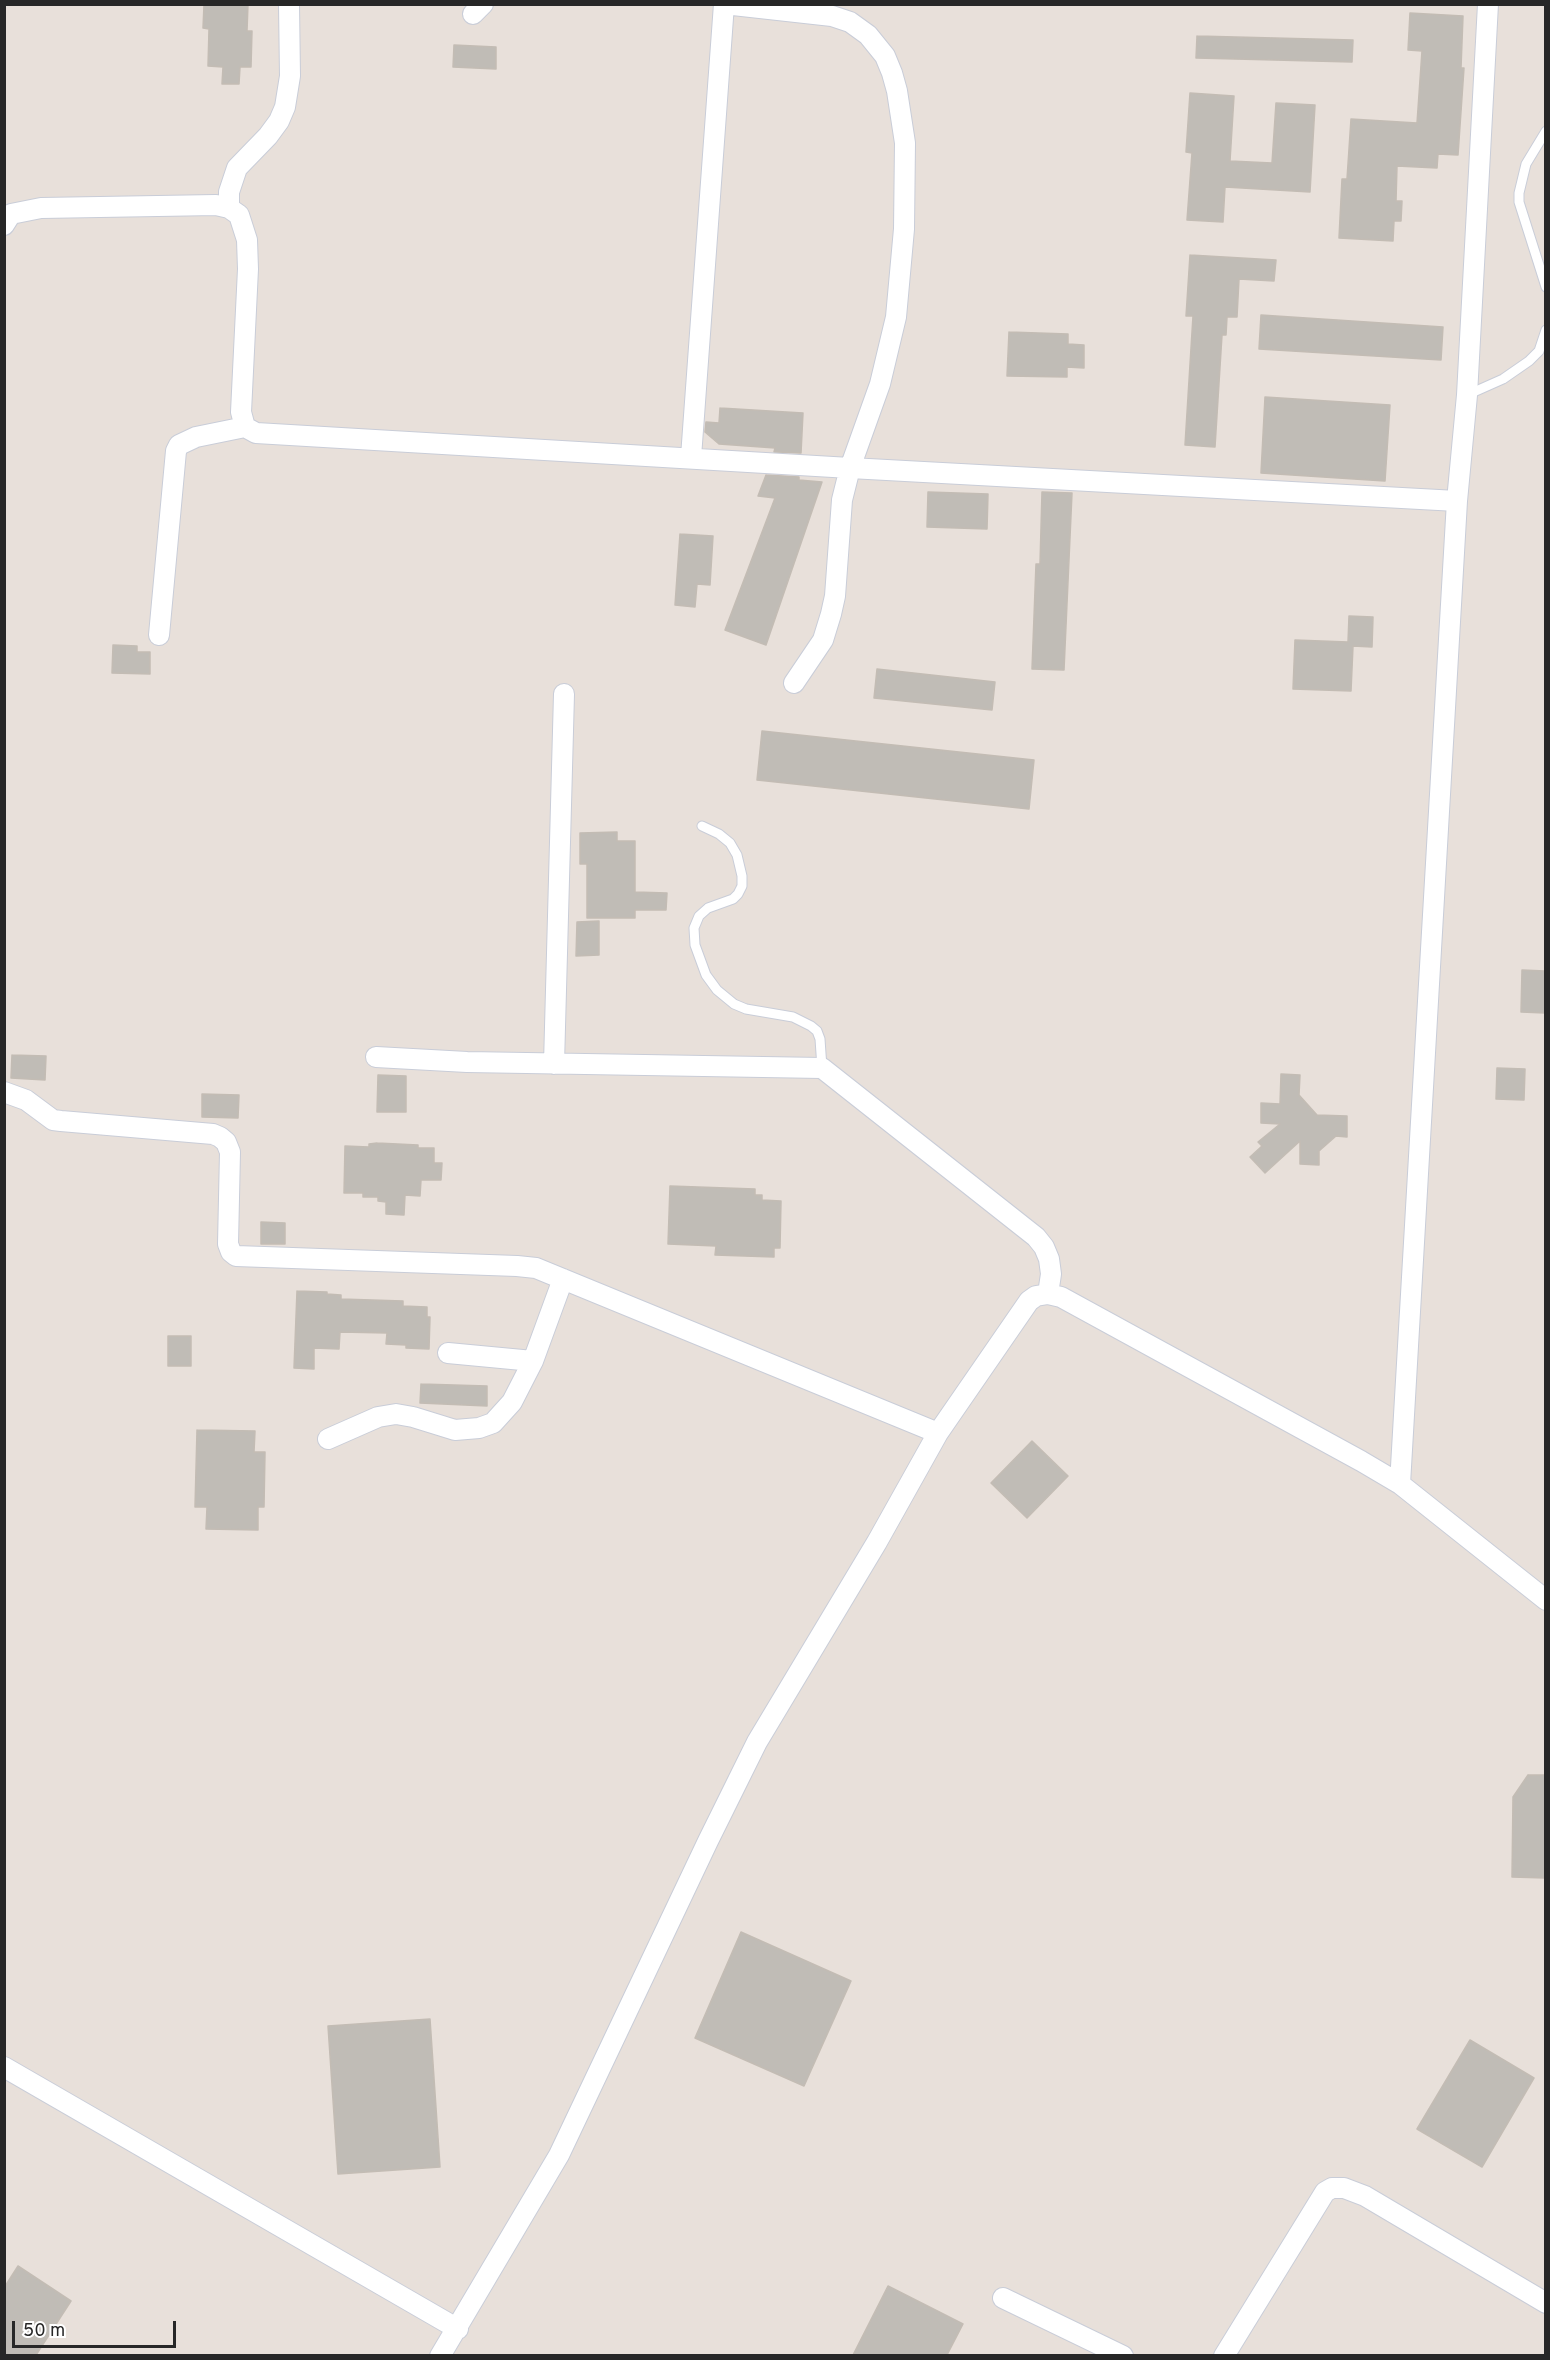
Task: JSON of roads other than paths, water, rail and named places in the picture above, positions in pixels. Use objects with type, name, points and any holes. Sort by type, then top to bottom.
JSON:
[{"type":"street","points":[[228,208],[237,168],[268,136],[279,121],[285,107],[290,76],[289,4]]},
{"type":"street","points":[[691,457],[724,4],[832,16],[850,22],[868,35],[885,56],[897,91],[905,142],[904,230],[896,317],[880,384],[850,468],[839,518],[835,596],[831,614],[823,640],[794,683]]},
{"type":"street","points":[[1400,1484],[1457,501],[1467,395],[1488,4]]},
{"type":"street","points":[[4,225],[11,214],[41,208],[216,205],[228,208],[239,215],[247,240],[241,412],[245,427]]},
{"type":"street","points":[[159,635],[176,450],[179,445],[196,437],[245,427],[256,433],[1457,501]]},
{"type":"street","points":[[554,1064],[564,694]]},
{"type":"street","points":[[376,1057],[554,1064],[822,1068],[1036,1237],[1044,1246],[1048,1258],[1051,1274],[1048,1294]]},
{"type":"street","points":[[4,1092],[26,1100],[53,1120],[213,1134],[220,1137],[226,1142],[230,1152],[228,1244],[231,1252],[236,1256],[536,1268],[938,1433]]},
{"type":"street","points":[[328,1439],[386,1415],[413,1417],[455,1430],[479,1428],[493,1423],[512,1402],[533,1361],[563,1279]]},
{"type":"street","points":[[440,2355],[558,2155],[757,1742],[877,1542],[938,1433],[1029,1301],[1036,1296],[1048,1294],[1071,1302],[1400,1484],[1545,1600]]},
{"type":"street","points":[[448,1353],[533,1361]]},
{"type":"street","points":[[4,2067],[458,2328]]},
{"type":"street","points":[[1224,2355],[1325,2192],[1332,2188],[1344,2188],[1365,2196],[1545,2303]]},
{"type":"street","points":[[1003,2298],[1123,2355]]},
{"type":"lane","points":[[1545,132],[1526,164],[1519,202],[1545,287]]},
{"type":"lane","points":[[1467,395],[1503,379],[1529,361],[1539,351],[1545,330]]},
{"type":"lane","points":[[702,826],[719,834],[730,843],[737,855],[742,876],[742,886],[738,894],[733,899],[708,908],[699,916],[694,928],[695,945],[706,975],[717,990],[734,1004],[747,1009],[792,1017],[811,1026],[817,1031],[820,1039],[822,1068]]}]
